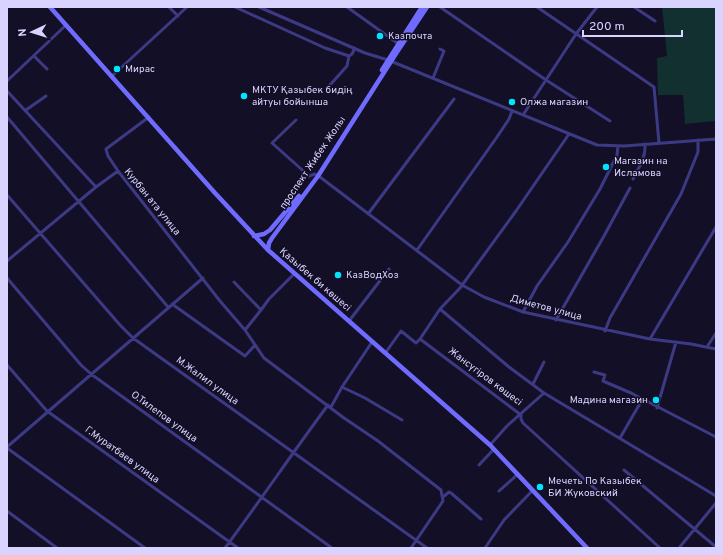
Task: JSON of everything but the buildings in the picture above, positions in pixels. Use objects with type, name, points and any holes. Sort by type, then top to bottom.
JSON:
[{"type":"main road","name":"Қазыбек би көшесі","points":[[50,7],[254,236],[294,274],[372,342],[386,352],[492,447],[587,548]]},
{"type":"main road","name":"проспект Жибек Жолы","points":[[268,250],[269,243],[272,238],[316,175],[390,61],[422,7]]},
{"type":"main road","name":"проспект Жибек Жолы","points":[[400,45],[427,7]]},
{"type":"main road","name":"проспект Жибек Жолы","points":[[254,236],[264,234],[270,230],[316,175]]},
{"type":"street","points":[[170,7],[178,16]]},
{"type":"street","points":[[112,76],[187,7]]},
{"type":"street","points":[[235,7],[325,48],[349,56]]},
{"type":"street","points":[[259,7],[355,48],[598,145],[618,146],[716,139]]},
{"type":"street","points":[[347,7],[400,45]]},
{"type":"street","points":[[440,7],[610,122]]},
{"type":"street","points":[[537,7],[654,87],[659,143]]},
{"type":"street","points":[[523,115],[576,34],[596,7]]},
{"type":"street","points":[[634,7],[655,21]]},
{"type":"street","points":[[7,81],[66,26]]},
{"type":"street","points":[[330,86],[347,66],[349,56],[355,48]]},
{"type":"street","points":[[433,78],[444,52],[440,49]]},
{"type":"street","points":[[34,56],[47,69]]},
{"type":"street","points":[[7,91],[96,187]]},
{"type":"street","points":[[26,110],[46,96]]},
{"type":"street","points":[[368,214],[454,98]]},
{"type":"street","points":[[417,250],[497,137],[509,119],[512,111]]},
{"type":"street","points":[[7,117],[168,307]]},
{"type":"street","points":[[118,171],[108,156],[106,149],[149,117]]},
{"type":"street","name":"Диметов улица","points":[[296,120],[272,143],[309,176],[316,175],[462,285],[484,297],[523,312],[605,331],[650,340],[676,342],[716,349]]},
{"type":"street","points":[[420,338],[440,309],[462,285],[516,211],[569,134]]},
{"type":"street","points":[[605,331],[610,318],[681,194],[698,152],[698,140]]},
{"type":"street","points":[[633,179],[644,159],[646,151],[645,144]]},
{"type":"street","points":[[523,312],[600,189],[617,155],[618,146]]},
{"type":"street","name":"Курбан ата улица","points":[[7,261],[78,201],[118,171],[220,301],[245,330],[264,358],[354,425],[378,440],[441,490],[443,497]]},
{"type":"street","points":[[556,320],[630,188]]},
{"type":"street","name":"М.Жалил улица","points":[[7,195],[120,326],[133,338],[427,548]]},
{"type":"street","points":[[650,340],[716,227]]},
{"type":"street","points":[[348,321],[389,269]]},
{"type":"street","points":[[245,330],[269,299],[294,274]]},
{"type":"street","name":"О.Тилепов улица","points":[[7,278],[81,365],[91,374],[332,548]]},
{"type":"street","points":[[145,548],[7,447],[203,278]]},
{"type":"street","points":[[234,282],[262,310]]},
{"type":"street","points":[[172,304],[245,356],[255,345]]},
{"type":"street","points":[[440,309],[509,367],[544,393],[716,496]]},
{"type":"street","name":"Жансүгіров көшесі","points":[[386,352],[401,331],[416,343],[420,338],[521,414],[523,423],[660,548]]},
{"type":"street","points":[[707,347],[716,333]]},
{"type":"street","points":[[225,548],[262,498],[292,452],[329,406],[372,342]]},
{"type":"street","points":[[657,408],[676,342]]},
{"type":"street","points":[[533,384],[544,362]]},
{"type":"street","name":"Г.Муратбаев улица","points":[[7,365],[47,411],[238,548]]},
{"type":"street","points":[[594,372],[605,374],[603,381],[716,437]]},
{"type":"street","points":[[342,387],[365,398],[402,420]]},
{"type":"street","points":[[479,465],[507,426],[544,393]]},
{"type":"street","points":[[620,438],[642,400]]},
{"type":"street","points":[[624,470],[716,547]]},
{"type":"street","points":[[499,492],[518,474]]},
{"type":"street","points":[[485,548],[502,523],[533,490]]},
{"type":"street","points":[[411,548],[443,501],[443,497],[449,492],[481,519]]},
{"type":"street","points":[[680,548],[716,502]]},
{"type":"street","points":[[7,511],[57,548]]},
{"type":"green space","points":[[662,7],[716,7],[716,121],[685,124],[683,95],[658,95],[657,58],[667,56]]},
{"type":"place","name":"Казпочта","points":[[380,36]]},
{"type":"place","name":"Мирас","points":[[117,69]]},
{"type":"place","name":"МКТУ Қазыбек бидің айтуы бойынша","points":[[244,96]]},
{"type":"place","name":"Олжа магазин","points":[[512,102]]},
{"type":"place","name":"Магазин на Исламова","points":[[606,167]]},
{"type":"place","name":"КазВодХоз","points":[[338,275]]},
{"type":"place","name":"Мадина магазин","points":[[656,400]]},
{"type":"place","name":"Мечеть По Казыбек БИ Жуковский","points":[[540,487]]}]
